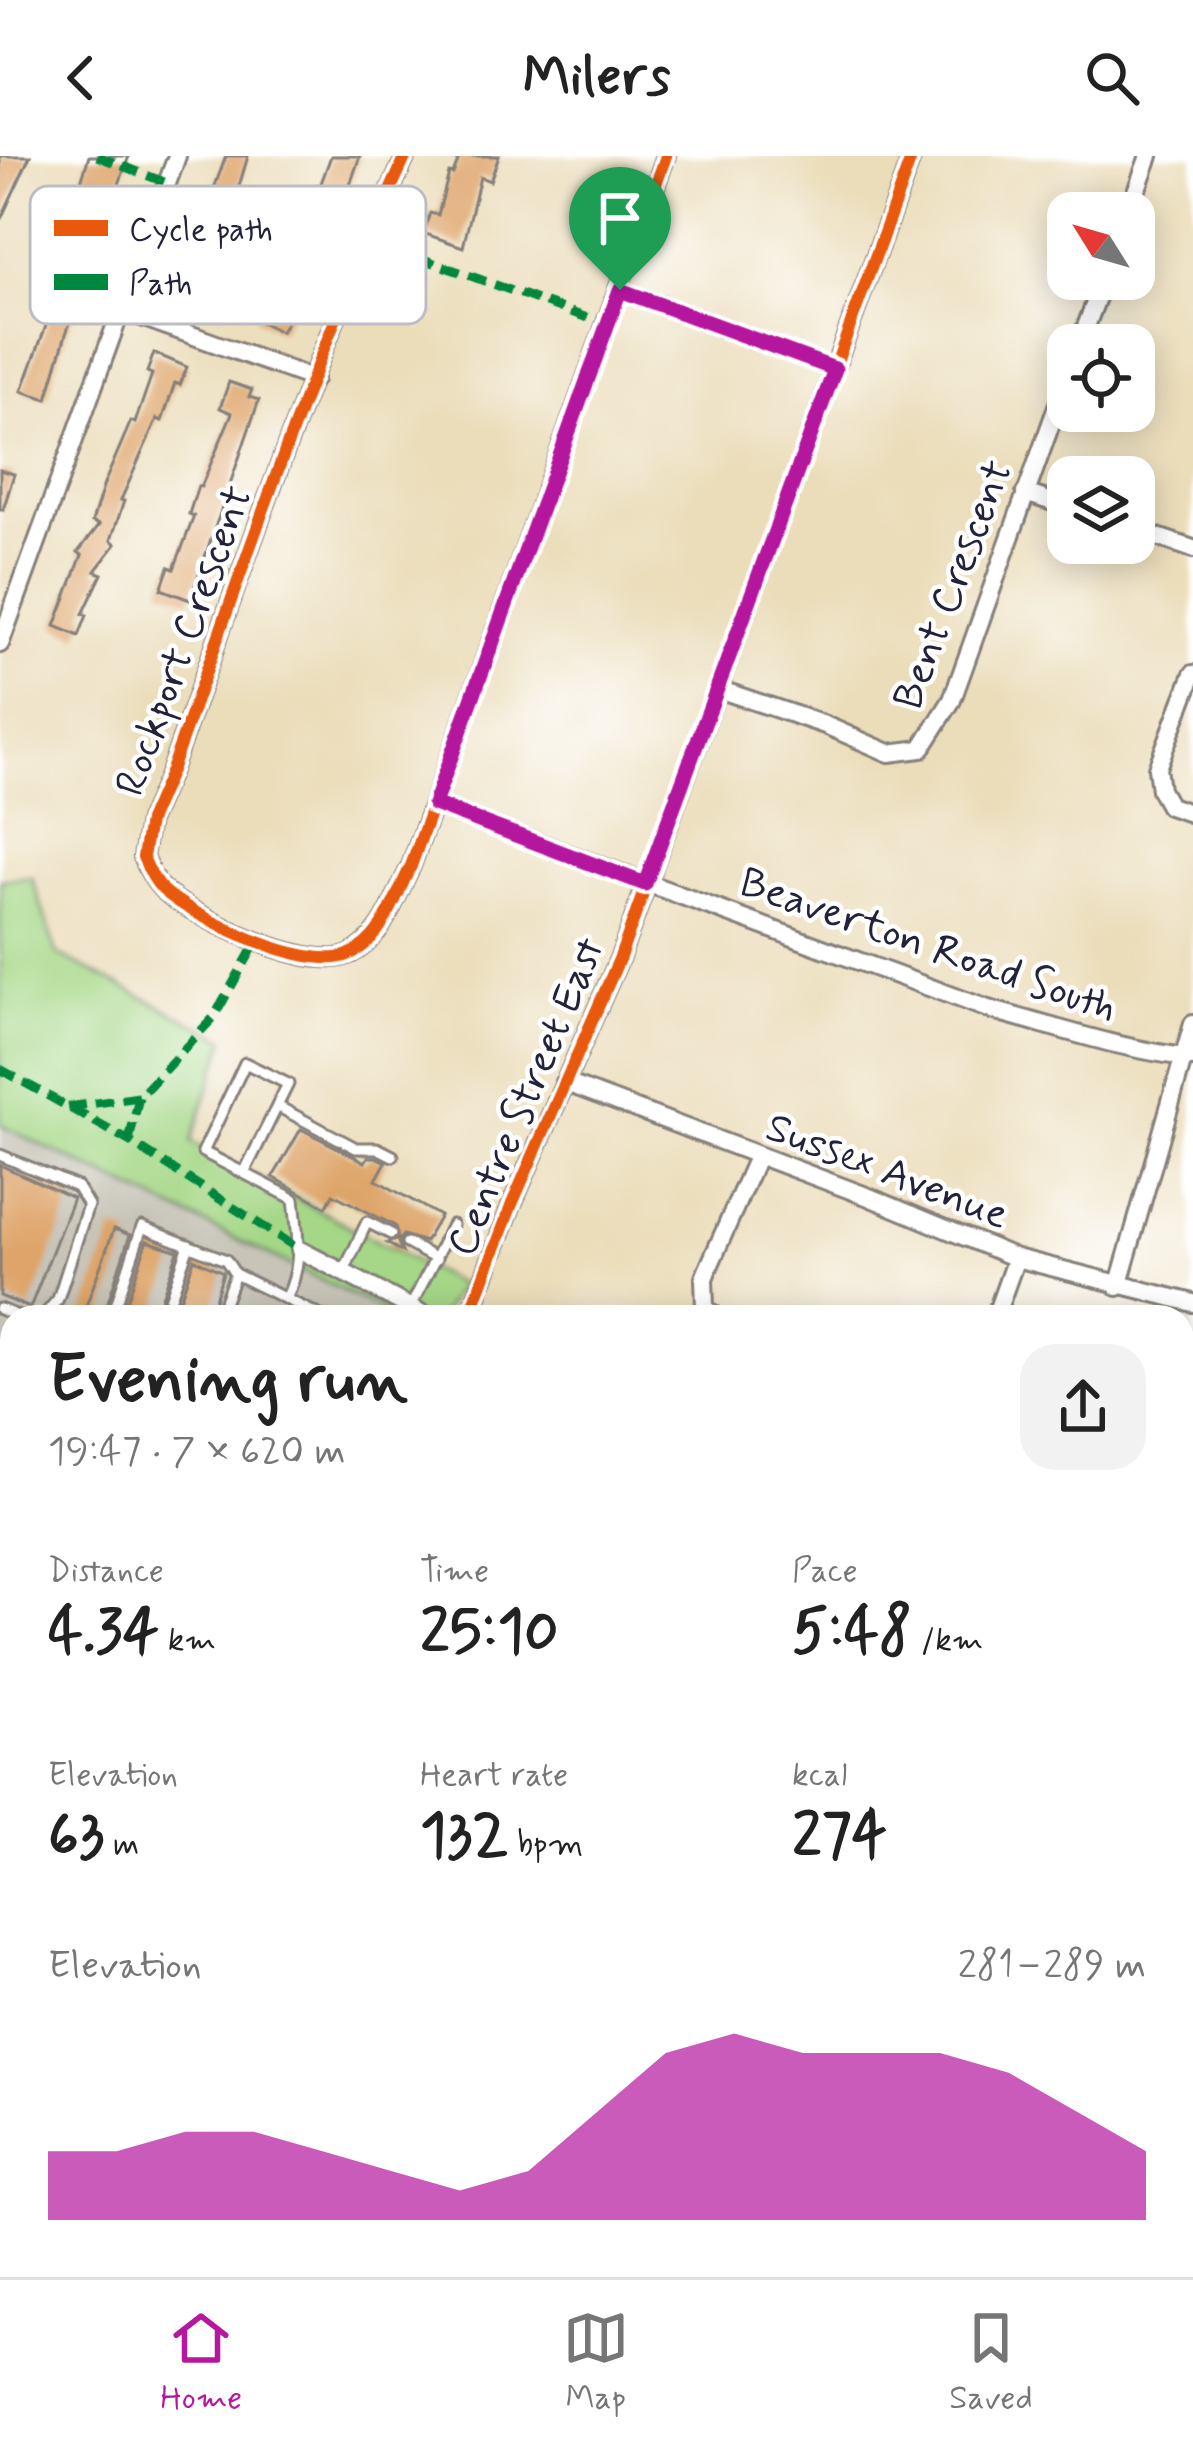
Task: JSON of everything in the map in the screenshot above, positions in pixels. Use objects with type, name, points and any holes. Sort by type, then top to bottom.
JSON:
[{"type":"street","points":[[166,186],[177,156]]},
{"type":"street","name":"Rockport Crescent","points":[[392,186],[406,156]]},
{"type":"street","name":"Rockport Crescent","points":[[335,324],[149,821],[143,857],[161,887],[211,920],[285,953],[334,959],[363,947],[377,933],[411,866],[666,156]]},
{"type":"street","name":"Centre Street East","points":[[474,1305],[620,957],[912,156]]},
{"type":"street","points":[[1135,192],[1148,156]]},
{"type":"street","points":[[620,290],[835,369]]},
{"type":"street","points":[[0,644],[114,324]]},
{"type":"street","points":[[161,324],[314,379]]},
{"type":"street","name":"Bent Crescent","points":[[718,689],[825,724],[889,753],[920,749],[952,700],[1047,432]]},
{"type":"street","points":[[1025,493],[1047,500]]},
{"type":"street","points":[[1155,537],[1193,550]]},
{"type":"street","points":[[1193,674],[1157,768],[1160,790],[1169,806],[1193,814]]},
{"type":"street","name":"Beaverton Road South","points":[[434,804],[988,1009],[1077,1037],[1188,1058]]},
{"type":"street","points":[[1118,1287],[1188,1058],[1193,1024]]},
{"type":"street","name":"Sussex Avenue","points":[[564,1082],[932,1221],[1016,1258],[1193,1303]]},
{"type":"street","points":[[706,1305],[704,1278],[757,1157]]},
{"type":"street","points":[[300,1250],[404,1305]]},
{"type":"street","points":[[999,1305],[1016,1258]]},
{"type":"lane","points":[[244,1173],[287,1084],[245,1063],[203,1152],[294,1199],[300,1250],[295,1281],[286,1299]]},
{"type":"lane","points":[[277,1106],[356,1148],[377,1148],[393,1156]]},
{"type":"lane","points":[[0,1155],[77,1187],[85,1195],[88,1205],[53,1305]]},
{"type":"lane","points":[[343,1273],[367,1222],[392,1234]]},
{"type":"lane","points":[[412,1305],[452,1226]]},
{"type":"lane","points":[[116,1305],[142,1227],[226,1260],[235,1274],[298,1305]]},
{"type":"lane","points":[[407,1243],[436,1258]]},
{"type":"lane","points":[[168,1305],[189,1245]]},
{"type":"lane","points":[[223,1305],[235,1274]]},
{"type":"shaded area","points":[[0,1125],[372,1305],[0,1305]]},
{"type":"green space","points":[[32,877],[57,954],[226,1039],[191,1142],[460,1285],[448,1305],[372,1305],[0,1125],[0,880]]},
{"type":"building","points":[[0,156],[30,156],[0,221]]},
{"type":"building","points":[[89,156],[129,156],[118,186],[80,186]]},
{"type":"building","points":[[226,156],[248,156],[239,186],[215,186]]},
{"type":"building","points":[[331,156],[360,156],[350,186],[320,186]]},
{"type":"building","points":[[460,156],[499,156],[490,181],[480,177],[463,247],[426,234],[430,213],[438,215],[449,173],[453,174]]},
{"type":"building","points":[[47,324],[70,324],[47,399],[22,391]]},
{"type":"building","points":[[154,353],[187,367],[180,385],[175,383],[162,421],[157,419],[121,500],[111,540],[116,544],[95,571],[102,574],[83,614],[87,615],[79,636],[55,626],[82,555],[78,552],[99,525],[92,522],[104,484],[131,421],[135,423]]},
{"type":"building","points":[[229,382],[252,390],[249,397],[259,400],[190,600],[161,589],[169,567],[174,569],[194,516],[189,514],[198,486],[232,413],[220,408]]},
{"type":"building","points":[[0,470],[14,474],[3,510],[0,509]]},
{"type":"building","points":[[301,1129],[365,1162],[375,1157],[386,1162],[376,1180],[440,1216],[425,1242],[403,1235],[398,1242],[402,1252],[387,1243],[398,1239],[395,1226],[333,1194],[326,1207],[273,1177]]},
{"type":"building","points":[[0,1165],[73,1198],[31,1305],[0,1296]]},
{"type":"building","points":[[114,1229],[130,1235],[107,1305],[86,1305]]},
{"type":"building","points":[[147,1241],[178,1251],[159,1305],[126,1305]]},
{"type":"building","points":[[194,1259],[223,1272],[213,1305],[178,1305]]},
{"type":"marked path","points":[[97,156],[167,183]]},
{"type":"marked path","points":[[426,260],[607,325]]},
{"type":"marked path","points":[[129,1141],[139,1097],[214,1017],[258,939]]},
{"type":"marked path","points":[[0,1069],[129,1141],[300,1250]]},
{"type":"marked path","points":[[68,1107],[139,1097]]},
{"type":"cycle path","points":[[392,186],[406,156]]},
{"type":"cycle path","points":[[334,324],[149,821],[143,857],[162,889],[199,914],[280,949],[330,958],[348,955],[370,939],[411,866],[666,156]]},
{"type":"cycle path","points":[[474,1305],[512,1204],[620,957],[912,156]]},
{"type":"route","points":[[620,290],[835,369],[645,884],[434,804],[620,290]]}]
